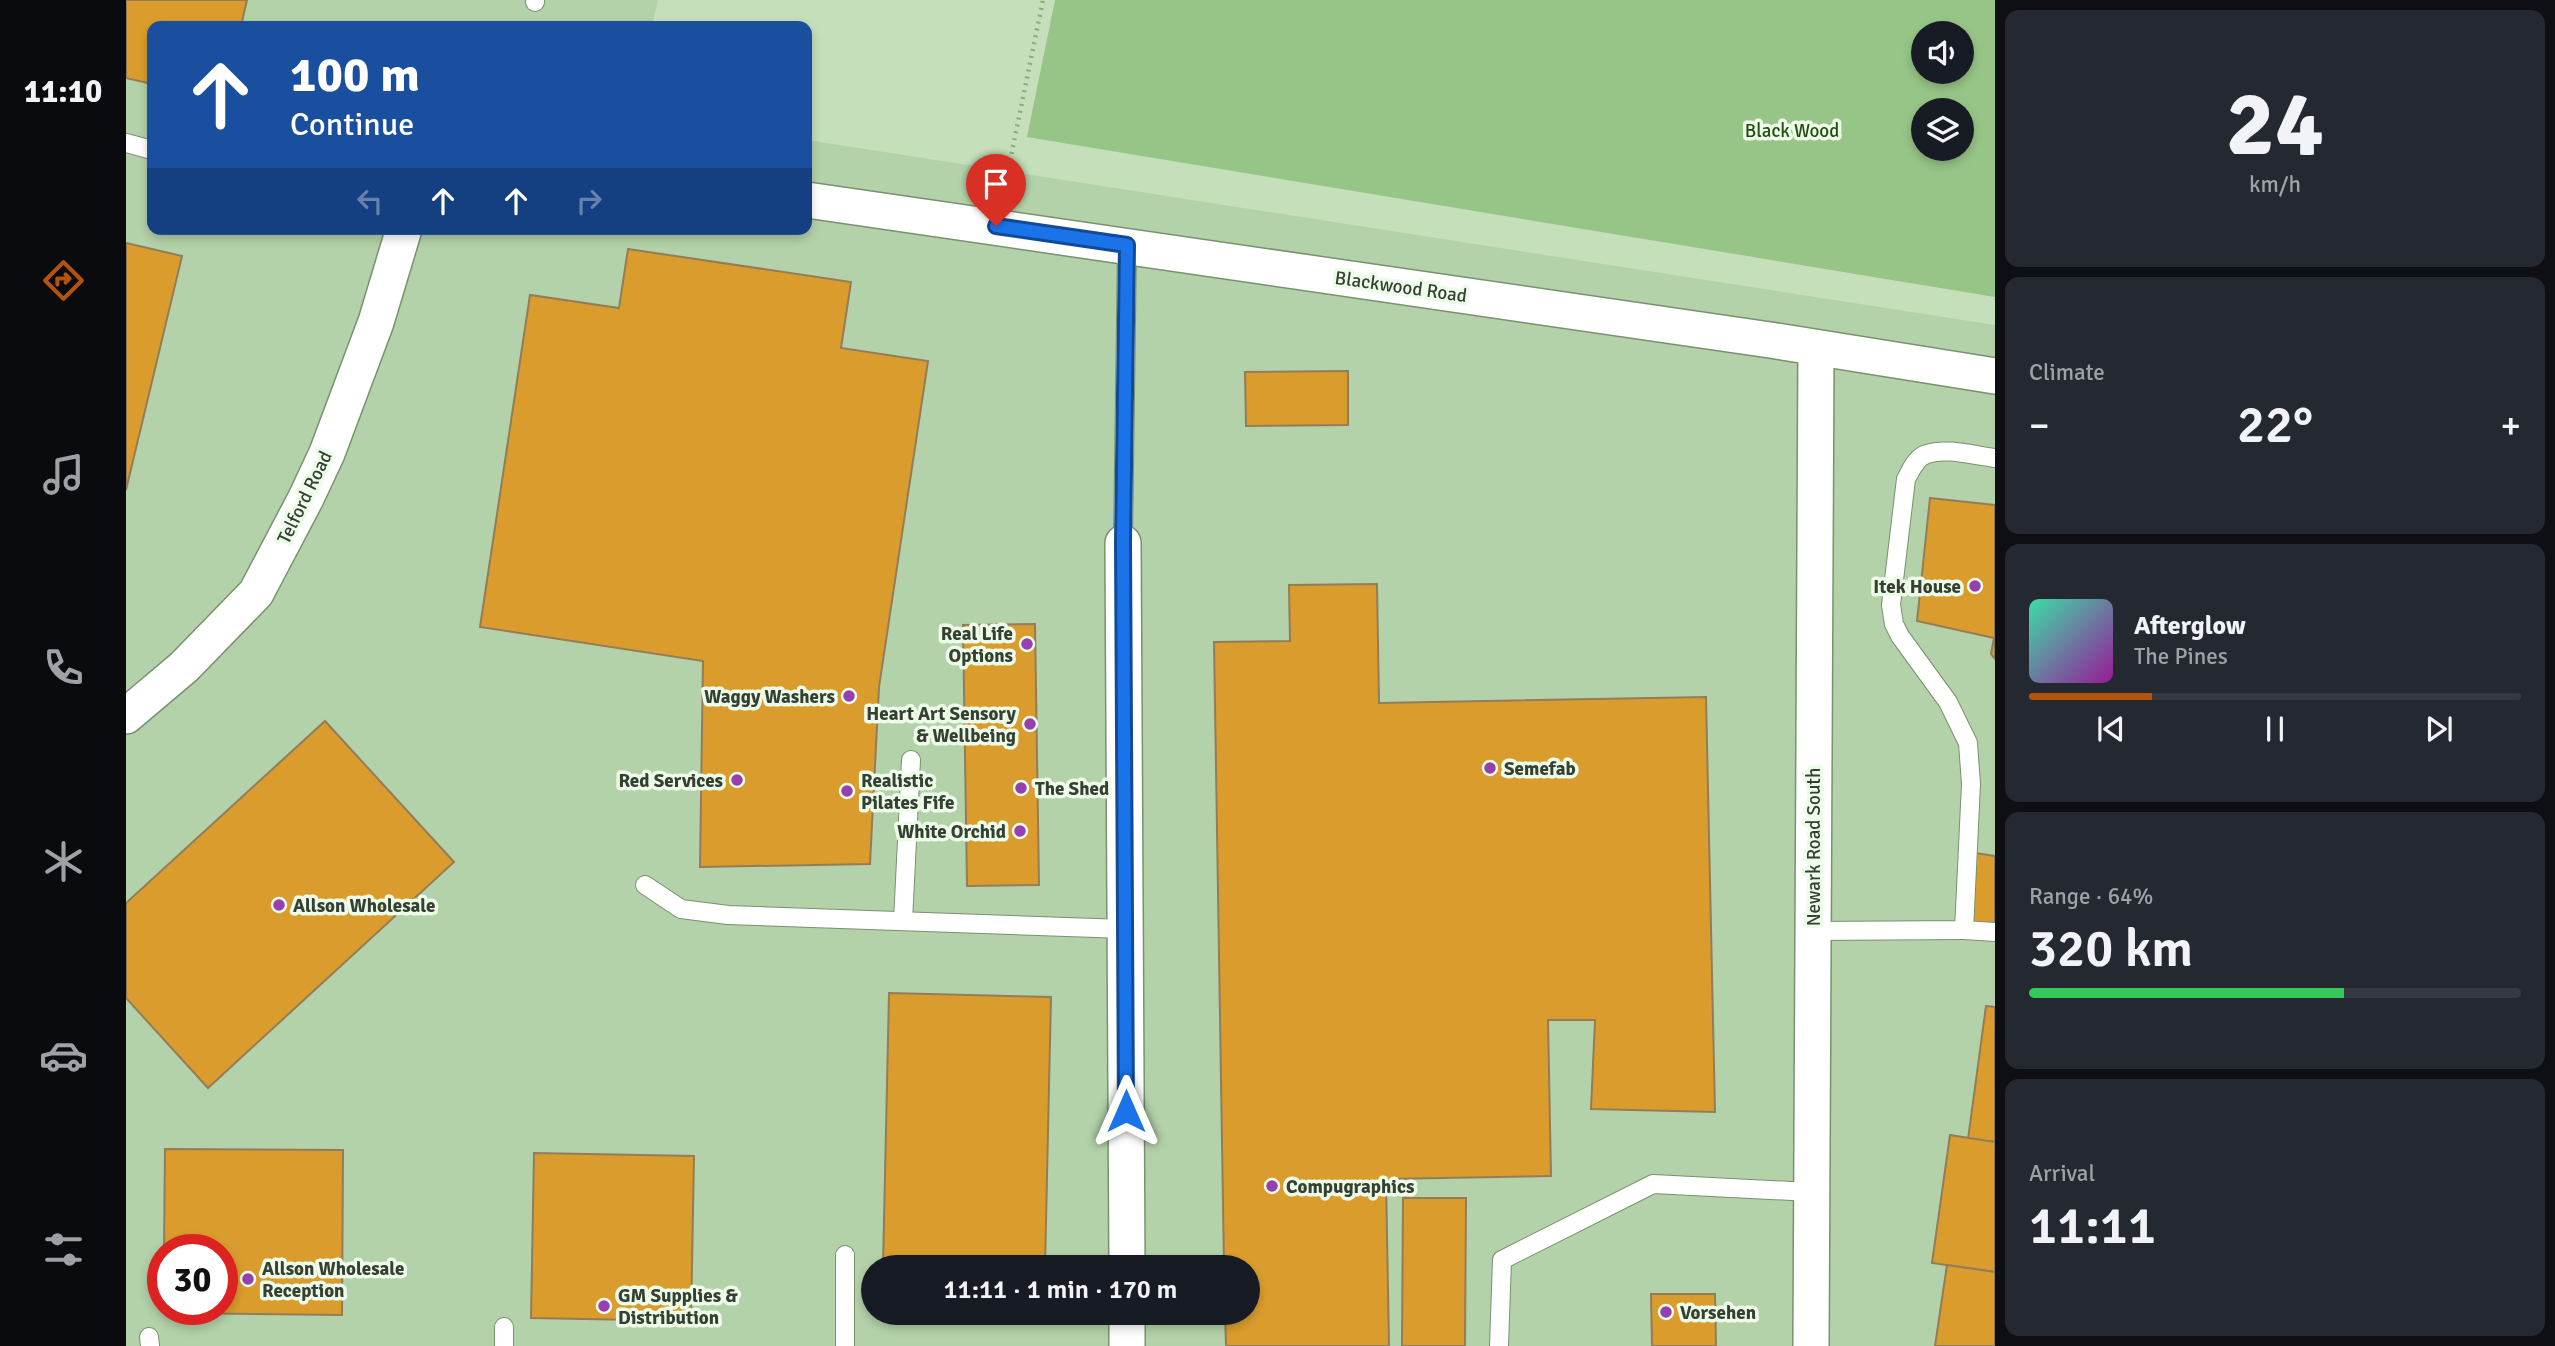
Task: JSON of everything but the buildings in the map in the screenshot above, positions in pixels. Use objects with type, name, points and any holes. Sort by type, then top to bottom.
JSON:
[{"type":"street","name":"Blackwood Road","points":[[812,201],[1127,245],[1995,376]]},
{"type":"street","name":"Telford Road","points":[[126,716],[184,667],[256,593],[327,453],[376,322],[402,235]]},
{"type":"street","name":"Newark Road South","points":[[1811,1346],[1816,348]]},
{"type":"street","points":[[1123,542],[1127,1255]]},
{"type":"street","points":[[1127,1325],[1127,1346]]},
{"type":"lane","points":[[126,144],[147,149]]},
{"type":"lane","points":[[1123,542],[1127,245]]},
{"type":"lane","points":[[1964,930],[1971,784],[1968,743],[1948,702],[1900,636],[1894,624],[1891,605],[1906,479],[1913,465],[1926,454],[1945,452],[1995,458]]},
{"type":"lane","points":[[903,921],[911,760]]},
{"type":"lane","points":[[645,885],[681,909],[728,915],[1125,929]]},
{"type":"lane","points":[[1813,931],[1995,932]]},
{"type":"lane","points":[[1499,1346],[1502,1260],[1653,1184],[1811,1192]]},
{"type":"lane","points":[[845,1255],[845,1346]]},
{"type":"lane","points":[[504,1326],[504,1346]]},
{"type":"path","points":[[996,226],[1043,0]]},
{"type":"shaded area","points":[[126,0],[658,0],[653,21],[147,21],[147,235],[812,235],[812,141],[1995,325],[1995,1346],[126,1346]]},
{"type":"green space","name":"Black Wood","points":[[1055,0],[1995,0],[1995,297],[1027,137]]},
{"type":"place","name":"Itek House","points":[[1975,586]]},
{"type":"place","name":"Real Life Options","points":[[1027,644]]},
{"type":"place","name":"Waggy Washers","points":[[849,696]]},
{"type":"place","name":"Heart Art Sensory & Wellbeing","points":[[1030,724]]},
{"type":"place","name":"Semefab","points":[[1490,768]]},
{"type":"place","name":"Red Services","points":[[737,780]]},
{"type":"place","name":"The Shed","points":[[1021,788]]},
{"type":"place","name":"Realistic Pilates Fife","points":[[847,791]]},
{"type":"place","name":"White Orchid","points":[[1020,831]]},
{"type":"place","name":"Allson Wholesale","points":[[279,905]]},
{"type":"place","name":"Compugraphics","points":[[1272,1186]]},
{"type":"place","name":"Allson Wholesale Reception","points":[[248,1279]]},
{"type":"place","name":"GM Supplies & Distribution","points":[[604,1306]]},
{"type":"place","name":"Vorsehen","points":[[1666,1312]]},
{"type":"route","points":[[996,226],[1127,245],[1123,542],[1126,1111]]}]
